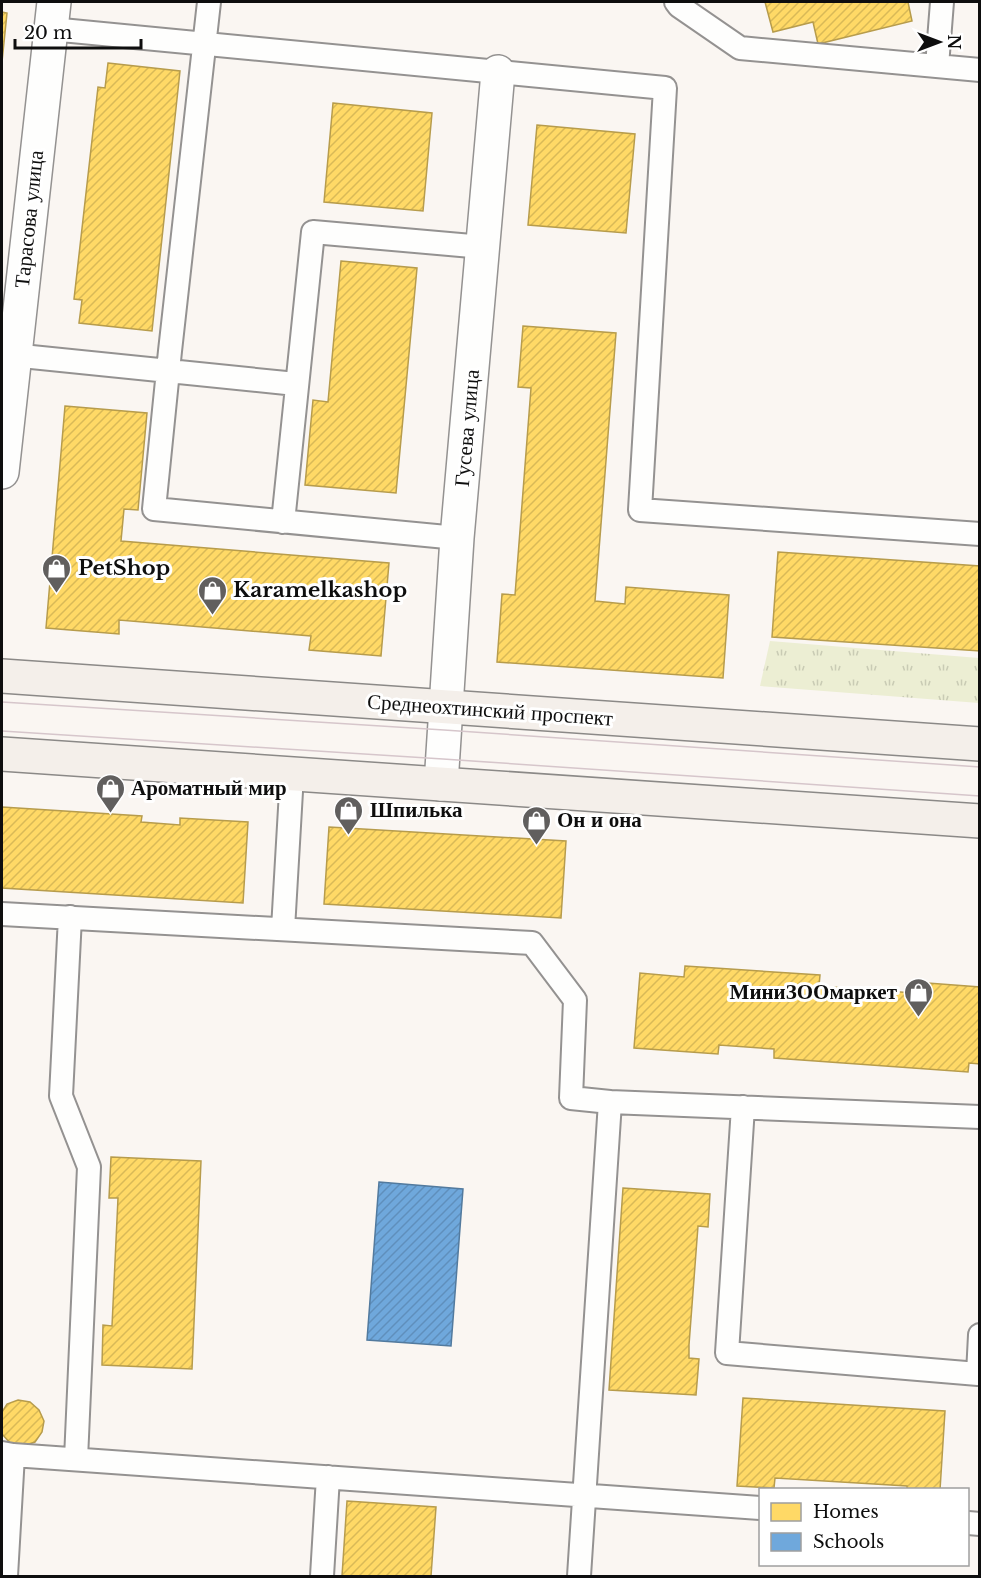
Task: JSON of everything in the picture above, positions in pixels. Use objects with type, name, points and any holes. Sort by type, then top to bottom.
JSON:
[{"type":"main road","name":"Среднеохтинский проспект","points":[[2,676],[980,744]]},
{"type":"main road","points":[[2,754],[980,821]]},
{"type":"street","name":"Тарасова улица","points":[[2,472],[8,355],[52,15]]},
{"type":"street","name":"Гусева улица","points":[[441,784],[457,538],[498,72]]},
{"type":"lane","points":[[209,2],[154,509],[457,538]]},
{"type":"lane","points":[[676,2],[740,48],[980,70]]},
{"type":"lane","points":[[937,66],[942,2]]},
{"type":"lane","points":[[52,15],[205,44],[665,88],[640,510],[980,534]]},
{"type":"lane","points":[[283,522],[313,232],[483,247]]},
{"type":"lane","points":[[8,355],[296,384]]},
{"type":"lane","points":[[283,929],[292,774]]},
{"type":"lane","points":[[2,914],[532,943],[575,1000],[571,1098],[610,1102],[980,1117]]},
{"type":"lane","points":[[70,917],[61,1096],[88,1167],[76,1460]]},
{"type":"lane","points":[[579,1576],[610,1102]]},
{"type":"lane","points":[[743,1107],[727,1353],[978,1374],[980,1335]]},
{"type":"lane","points":[[6,1576],[7,1454],[759,1508]]},
{"type":"lane","points":[[322,1576],[328,1477]]},
{"type":"green space","points":[[770,641],[979,658],[979,703],[760,686]]},
{"type":"building: Homes","points":[[765,2],[908,2],[912,21],[818,44],[813,22],[773,32]]},
{"type":"building: Homes","points":[[2,12],[7,13],[2,62]]},
{"type":"building: Homes","points":[[108,63],[180,71],[152,331],[79,323],[82,300],[74,299],[98,87],[105,88]]},
{"type":"building: Homes","points":[[333,103],[432,113],[423,211],[324,202]]},
{"type":"building: Homes","points":[[537,125],[635,134],[626,233],[528,225]]},
{"type":"building: Homes","points":[[341,261],[417,268],[396,493],[305,485],[313,400],[328,402]]},
{"type":"building: Homes","points":[[523,326],[616,333],[595,601],[625,604],[626,587],[729,595],[723,678],[497,662],[502,594],[515,595],[531,388],[518,387]]},
{"type":"building: Homes","points":[[65,406],[147,413],[138,510],[124,509],[121,541],[389,563],[381,656],[309,650],[311,636],[119,620],[119,634],[46,628]]},
{"type":"building: Homes","points":[[778,552],[980,566],[980,651],[772,637]]},
{"type":"building: Homes","points":[[2,807],[142,816],[141,822],[180,825],[180,818],[248,822],[243,903],[2,888]]},
{"type":"building: Homes","points":[[329,827],[566,841],[561,918],[324,904]]},
{"type":"building: Homes","points":[[685,966],[820,975],[819,986],[927,994],[928,983],[980,987],[980,1064],[969,1063],[968,1072],[774,1058],[774,1049],[719,1045],[718,1054],[634,1048],[640,973],[684,977]]},
{"type":"building: Homes","points":[[111,1157],[201,1161],[192,1369],[102,1365],[103,1325],[112,1326],[118,1198],[109,1198]]},
{"type":"building: Homes","points":[[623,1188],[710,1194],[708,1227],[698,1226],[689,1345],[689,1358],[699,1359],[696,1395],[609,1390]]},
{"type":"building: Homes","points":[[743,1398],[945,1411],[940,1488],[907,1488],[907,1486],[775,1478],[774,1488],[737,1486]]},
{"type":"building: Homes","points":[[18,1400],[30,1402],[39,1410],[44,1421],[42,1432],[35,1442],[23,1446],[11,1444],[2,1434],[2,1412],[7,1404]]},
{"type":"building: Homes","points":[[347,1501],[436,1507],[431,1576],[342,1576]]},
{"type":"building: Schools","points":[[379,1182],[463,1189],[451,1346],[367,1340]]},
{"type":"tram line","points":[[2,702],[980,767]]},
{"type":"tram line","points":[[2,731],[980,796]]},
{"type":"place","name":"PetShop","points":[[57,594]]},
{"type":"place","name":"Karamelkashop","points":[[212,616]]},
{"type":"place","name":"Ароматный мир","points":[[110,814]]},
{"type":"place","name":"Шпилька","points":[[349,836]]},
{"type":"place","name":"Он и она","points":[[536,846]]},
{"type":"place","name":"МиниЗООмаркет","points":[[918,1018]]}]
